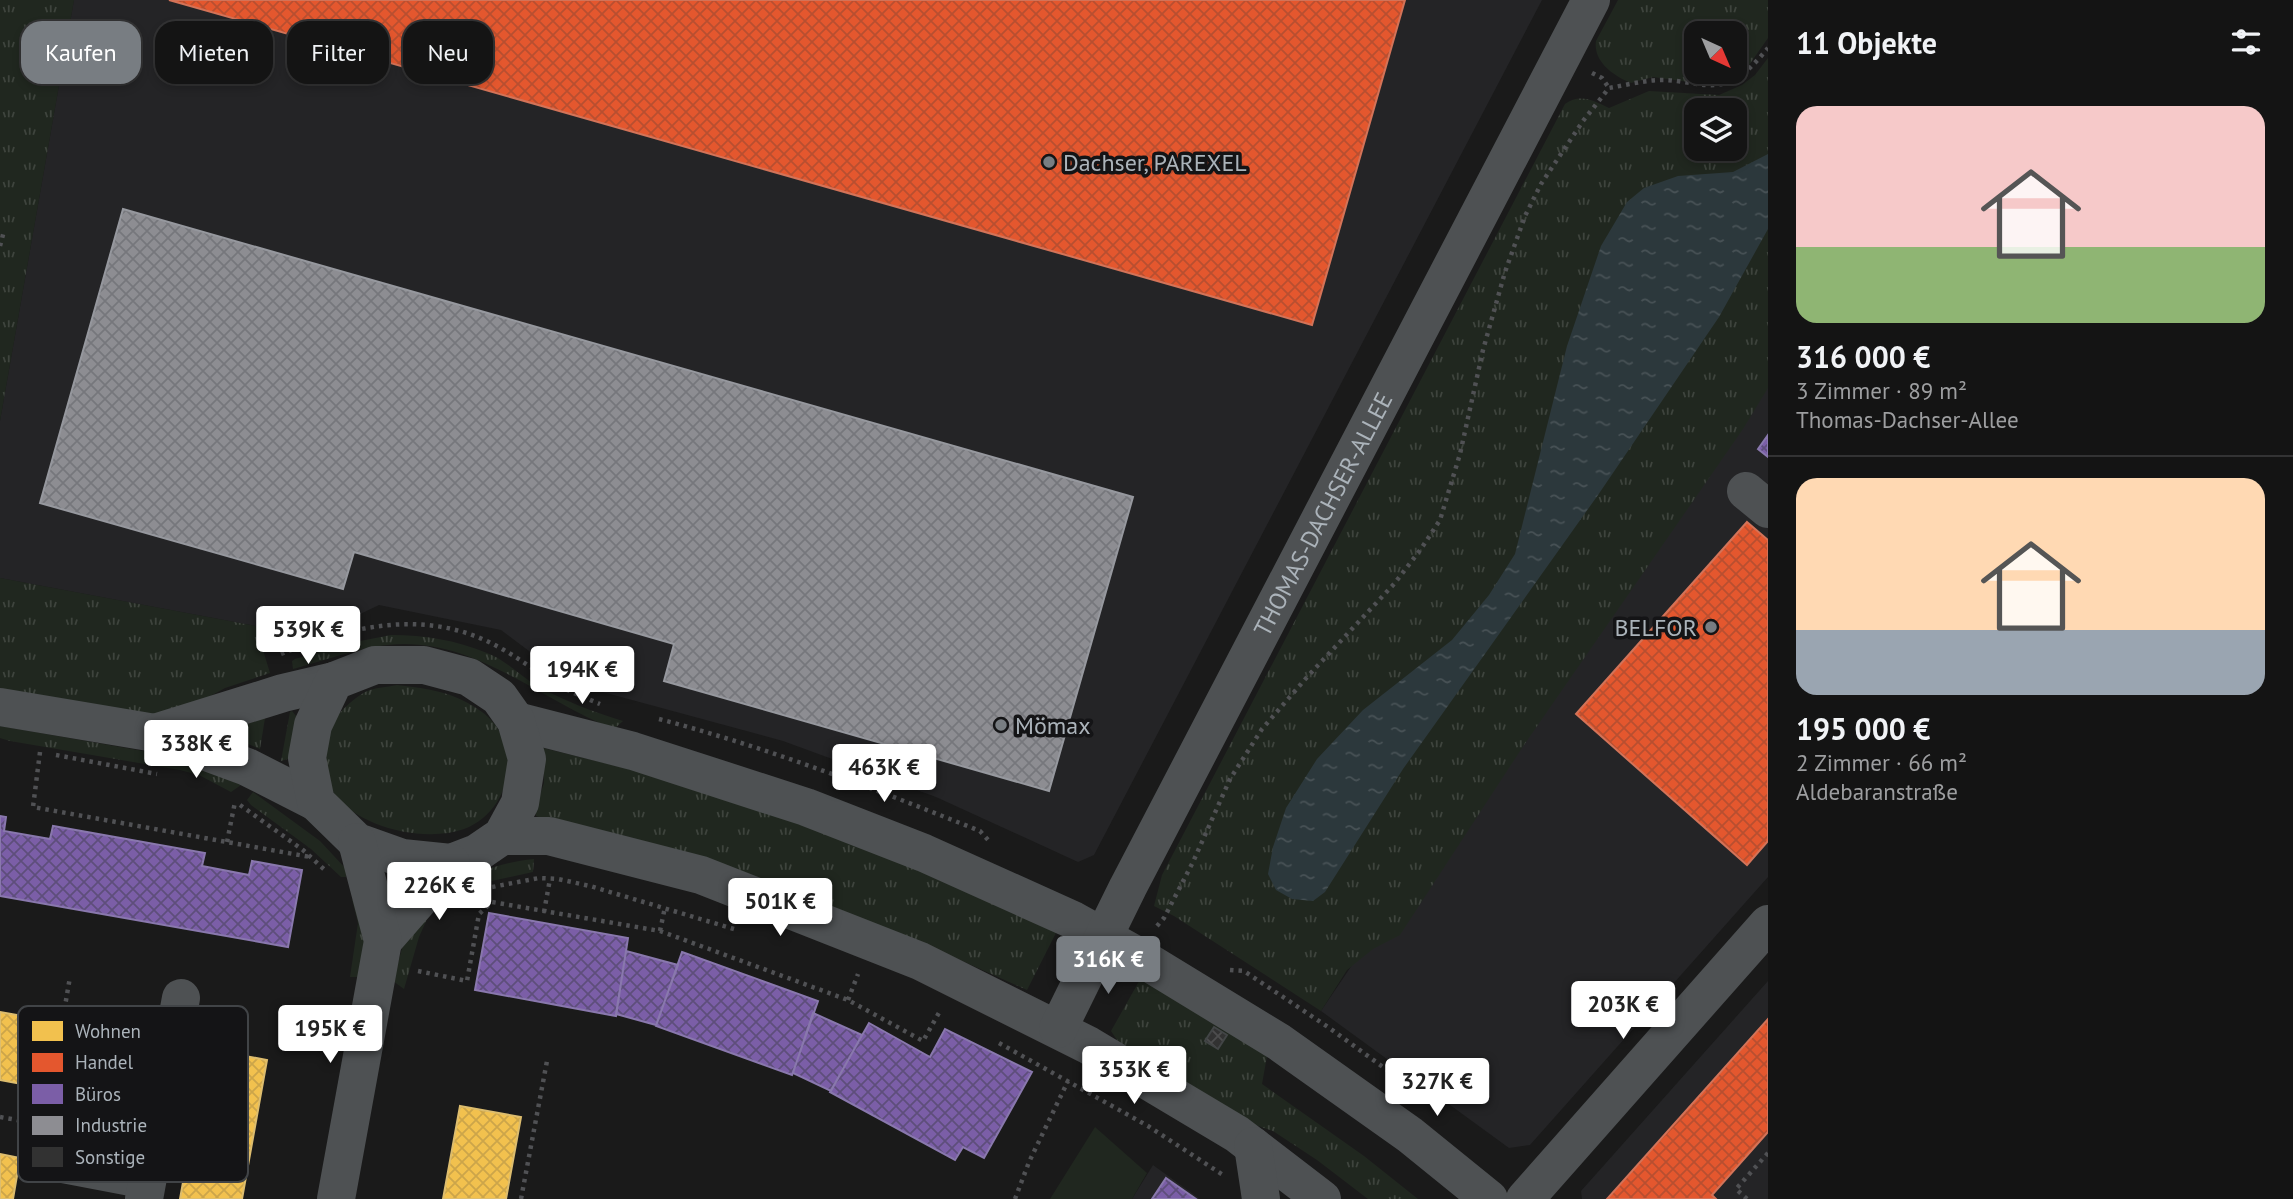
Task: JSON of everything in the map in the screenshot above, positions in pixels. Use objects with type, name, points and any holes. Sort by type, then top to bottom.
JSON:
[{"type":"street","name":"THOMAS-DACHSER-ALLEE","points":[[1058,1029],[1591,0]]},
{"type":"street","points":[[0,707],[155,733],[247,767],[316,802],[357,842],[402,858],[451,863],[477,853],[502,836],[520,803],[527,759],[516,721],[499,697],[469,677],[424,664],[375,665],[334,681],[283,693],[155,733]]},
{"type":"street","points":[[316,802],[307,758],[313,725],[334,681]]},
{"type":"street","points":[[516,721],[633,751],[806,807],[925,853],[1104,936],[1279,1042],[1410,1135],[1489,1199]]},
{"type":"street","points":[[502,836],[549,836],[701,875],[920,961],[1058,1029],[1166,1091],[1237,1134],[1322,1199]]},
{"type":"street","points":[[336,1199],[383,941],[357,842]]},
{"type":"street","points":[[383,941],[451,863]]},
{"type":"street","points":[[1525,1199],[1765,932]]},
{"type":"street","points":[[180,1006],[181,999]]},
{"type":"street","points":[[1253,1146],[1261,1199]]},
{"type":"path","points":[[1156,927],[1164,918],[1193,862],[1230,779],[1262,729],[1394,584],[1422,549],[1440,520],[1460,454],[1494,311],[1521,227],[1541,184],[1583,121],[1609,88],[1663,79],[1710,85],[1726,83],[1738,79],[1751,69],[1768,48]]},
{"type":"path","points":[[0,246],[4,231]]},
{"type":"path","points":[[281,654],[334,635],[384,624],[439,626],[500,648],[566,689],[602,705]]},
{"type":"path","points":[[653,718],[717,734],[884,793],[980,831]]},
{"type":"path","points":[[29,750],[40,752],[33,807],[311,857]]},
{"type":"path","points":[[54,754],[160,774]]},
{"type":"path","points":[[223,796],[311,857],[332,876]]},
{"type":"path","points":[[227,842],[235,802]]},
{"type":"path","points":[[480,892],[516,882],[550,879],[590,886],[745,932]]},
{"type":"path","points":[[544,912],[550,879]]},
{"type":"path","points":[[418,971],[467,981],[479,914],[492,902],[660,931],[848,1000],[923,1041],[940,1011]]},
{"type":"path","points":[[660,931],[665,907]]},
{"type":"path","points":[[848,970],[869,979]]},
{"type":"path","points":[[1244,971],[1328,1027],[1431,1102]]},
{"type":"path","points":[[848,1000],[858,974]]},
{"type":"path","points":[[931,1006],[951,1017]]},
{"type":"path","points":[[996,1041],[1148,1126],[1228,1178]]},
{"type":"path","points":[[521,1199],[547,1061]]},
{"type":"path","points":[[1014,1199],[1069,1081]]},
{"type":"path","points":[[0,1117],[18,1128]]},
{"type":"path","points":[[1747,1199],[1735,1189],[1768,1153]]},
{"type":"shaded area","points":[[74,0],[1542,0],[1094,855],[1078,862],[936,797],[783,741],[573,684],[501,630],[379,605],[354,617],[293,633],[0,578],[0,421],[59,84],[141,84],[141,21],[70,21]]},
{"type":"shaded area","points":[[1768,349],[1768,877],[1530,1145],[1509,1148],[1321,1011]]},
{"type":"shaded area","points":[[1768,981],[1768,1199],[1582,1199],[1581,1191]]},
{"type":"shaded area","points":[[1153,1165],[1200,1199],[1132,1199]]},
{"type":"green space","points":[[0,0],[74,0],[70,21],[21,21],[21,84],[59,84],[0,421]]},
{"type":"green space","points":[[1618,0],[1768,0],[1768,38],[1747,68],[1747,21],[1684,21],[1684,81],[1653,77],[1631,83],[1606,67],[1596,49],[1596,41]]},
{"type":"green space","points":[[1768,58],[1768,388],[1743,429],[1522,748],[1400,935],[1373,949],[1347,970],[1321,1011],[1174,916],[1154,906],[1162,875],[1565,104],[1582,99],[1609,108],[1649,91],[1719,95],[1747,84]]},
{"type":"green space","points":[[0,578],[293,633],[262,647],[270,673],[225,688],[196,704],[147,716],[0,691]]},
{"type":"green space","points":[[391,635],[440,639],[475,648],[494,656],[548,691],[579,706],[623,721],[614,729],[485,663],[431,646],[403,644],[376,647],[293,669],[292,661],[295,659],[350,643]]},
{"type":"green space","points":[[397,685],[431,690],[472,705],[496,725],[504,741],[508,758],[502,792],[493,807],[480,820],[464,829],[430,834],[393,829],[358,815],[330,788],[326,774],[326,756],[327,735],[332,724],[346,706],[365,692]]},
{"type":"green space","points":[[290,712],[296,716],[291,758],[281,761]]},
{"type":"green space","points":[[265,718],[260,749],[227,735],[227,731]]},
{"type":"green space","points":[[0,726],[172,756],[241,785],[231,792],[199,775],[180,770],[10,741],[0,738]]},
{"type":"green space","points":[[543,748],[703,787],[843,834],[1058,929],[1027,990],[949,955],[536,816],[535,810],[544,783]]},
{"type":"green space","points":[[253,792],[320,841],[346,869],[346,877],[341,877],[311,849],[251,805],[247,800]]},
{"type":"green space","points":[[534,859],[533,872],[487,882],[449,900],[441,890],[486,870]]},
{"type":"green space","points":[[352,899],[367,919],[362,977],[350,977],[358,923]]},
{"type":"green space","points":[[427,919],[404,989],[393,981],[406,934]]},
{"type":"green space","points":[[1142,976],[1267,1056],[1262,1084],[1364,1156],[1418,1199],[1368,1199],[1273,1131],[1233,1117],[1119,1043],[1111,1031]]},
{"type":"green space","points":[[1095,1127],[1147,1173],[1132,1199],[1050,1199]]},
{"type":"water","points":[[1768,154],[1768,229],[1719,317],[1598,495],[1403,769],[1325,892],[1313,901],[1292,899],[1276,890],[1268,874],[1273,847],[1286,808],[1317,759],[1363,710],[1452,640],[1489,595],[1515,554],[1567,346],[1601,246],[1627,202],[1644,188],[1678,176],[1733,172]]},
{"type":"building: Wohnen","points":[[0,1012],[18,1015],[18,1083],[0,1080]]},
{"type":"building: Wohnen","points":[[248,1057],[267,1060],[248,1166]]},
{"type":"building: Wohnen","points":[[460,1106],[521,1117],[506,1199],[443,1199]]},
{"type":"building: Wohnen","points":[[0,1154],[18,1158],[13,1199],[0,1199]]},
{"type":"building: Wohnen","points":[[183,1182],[245,1182],[242,1199],[180,1199]]},
{"type":"building: Handel","name":"Dachser, PAREXEL","points":[[169,0],[1405,0],[1312,325],[464,84],[493,84],[493,21],[403,21],[403,67],[389,63],[389,21],[287,21],[287,34],[273,30],[273,21],[243,21]]},
{"type":"building: Handel","name":"BELFOR","points":[[1747,522],[1768,540],[1768,841],[1747,865],[1576,714]]},
{"type":"building: Handel","points":[[1768,1019],[1768,1132],[1712,1195],[1716,1199],[1607,1199]]},
{"type":"building: Büros","points":[[1768,435],[1768,457],[1758,449]]},
{"type":"building: Büros","points":[[0,816],[6,817],[4,831],[50,839],[53,826],[205,853],[202,866],[249,875],[252,861],[302,870],[288,947],[0,896]]},
{"type":"building: Büros","points":[[489,913],[628,938],[616,1016],[475,990]]},
{"type":"building: Büros","points":[[626,951],[678,965],[656,1025],[616,1014]]},
{"type":"building: Büros","points":[[682,952],[818,1001],[792,1075],[656,1026]]},
{"type":"building: Büros","points":[[813,1013],[862,1035],[831,1091],[793,1073]]},
{"type":"building: Büros","points":[[869,1023],[930,1057],[945,1029],[1032,1072],[984,1158],[963,1147],[955,1160],[830,1092]]},
{"type":"building: Büros","points":[[1166,1178],[1196,1199],[1152,1199]]},
{"type":"building: Industrie","points":[[123,209],[1133,497],[1049,791],[664,681],[674,644],[354,552],[343,589],[40,503]]},
{"type":"building: Sonstige","points":[[1214,1027],[1227,1035],[1218,1049],[1205,1041]]},
{"type":"place","name":"Dachser, PAREXEL","points":[[1049,162]]},
{"type":"place","name":"BELFOR","points":[[1711,627]]},
{"type":"place","name":"Mömax","points":[[1001,725]]}]
